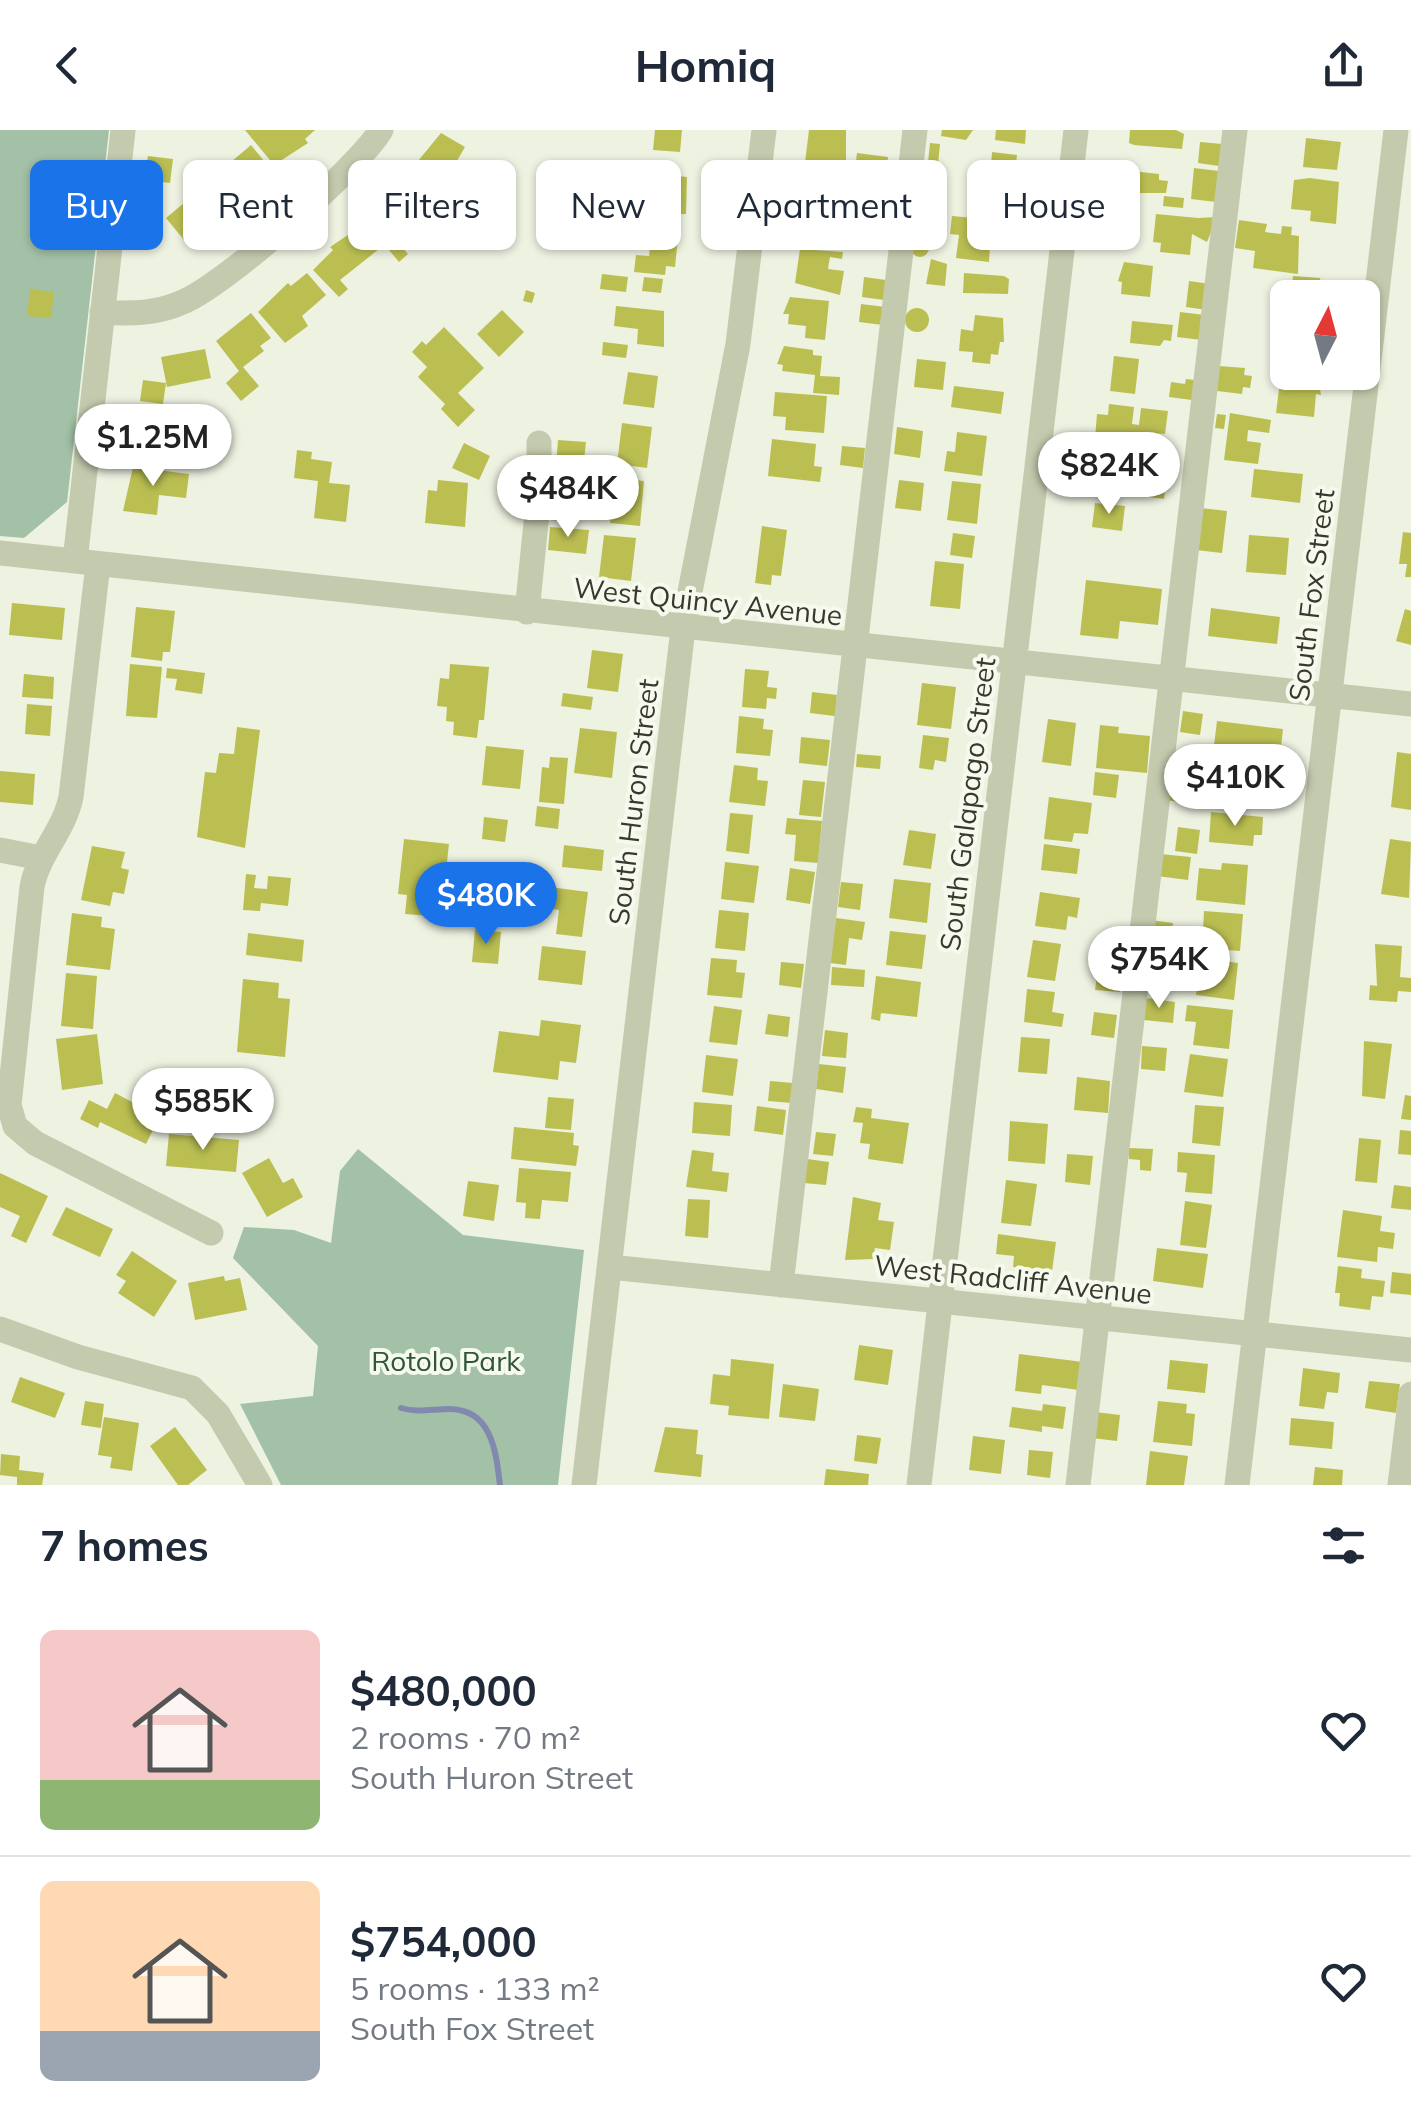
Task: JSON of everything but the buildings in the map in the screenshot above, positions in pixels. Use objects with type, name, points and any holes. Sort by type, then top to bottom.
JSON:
[{"type":"street","points":[[123,130],[102,312],[71,797],[60,833],[41,858],[32,888],[6,1039],[9,1106],[23,1135],[211,1233]]},
{"type":"street","points":[[102,312],[149,312],[193,297],[352,168],[381,130]]},
{"type":"street","name":"South Huron Street","points":[[584,1485],[683,628],[738,344],[764,130]]},
{"type":"street","points":[[780,1284],[916,130]]},
{"type":"street","name":"South Galapago Street","points":[[919,1485],[1076,130]]},
{"type":"street","points":[[1078,1485],[1235,130]]},
{"type":"street","name":"South Fox Street","points":[[1238,1485],[1396,130]]},
{"type":"street","points":[[527,612],[540,493],[540,443]]},
{"type":"street","name":"West Quincy Avenue","points":[[0,554],[1411,704]]},
{"type":"street","points":[[0,850],[41,858]]},
{"type":"street","name":"West Radcliff Avenue","points":[[610,1266],[1411,1350]]},
{"type":"street","points":[[0,1330],[78,1358],[192,1388],[218,1414],[260,1485]]},
{"type":"street","points":[[1400,1485],[1411,1394]]},
{"type":"green space","points":[[0,130],[109,130],[106,160],[30,160],[30,250],[95,250],[67,502],[24,538],[0,536]]},
{"type":"green space","name":"Rotolo Park","points":[[358,1149],[463,1235],[584,1250],[558,1485],[281,1485],[240,1404],[313,1396],[318,1346],[233,1258],[244,1227],[294,1230],[331,1243],[340,1171]]},
{"type":"waterway","points":[[401,1408],[449,1409],[475,1416],[493,1446],[500,1485]]}]
